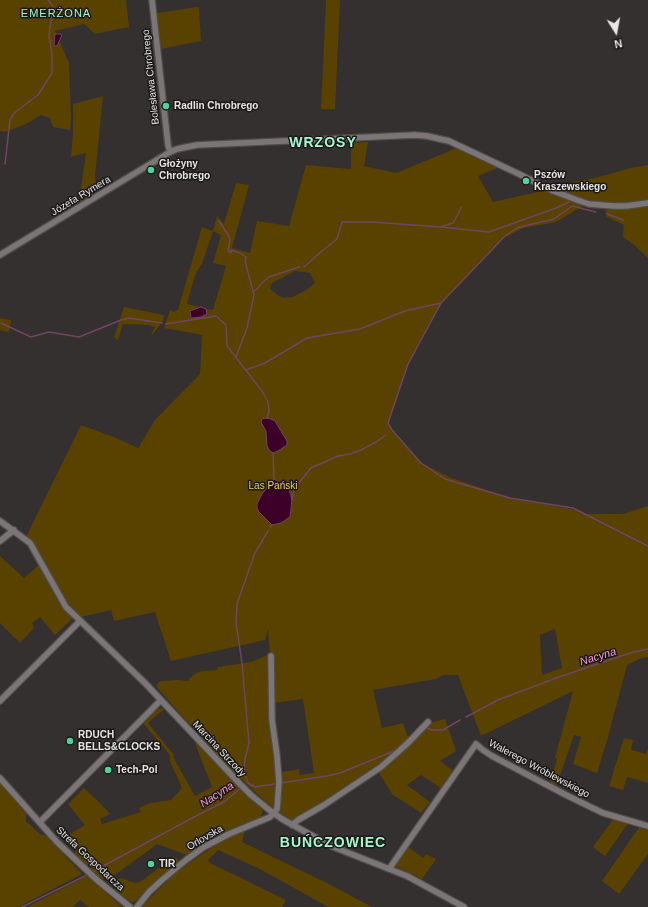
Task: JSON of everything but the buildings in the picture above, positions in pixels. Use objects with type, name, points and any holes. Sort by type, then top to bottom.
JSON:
[{"type":"street","name":"Bolesława Chrobrego","points":[[152,0],[170,152]]},
{"type":"street","name":"Józefa Rymera","points":[[0,255],[170,152],[197,145],[415,135],[427,136],[449,141],[551,190],[583,202],[604,206],[626,206],[648,203]]},
{"type":"street","name":"Marcina Strzody","points":[[0,521],[30,543],[66,608],[161,700],[246,790],[274,813],[292,825],[331,846],[407,876],[464,907]]},
{"type":"street","points":[[0,541],[16,532]]},
{"type":"street","points":[[0,701],[80,621]]},
{"type":"street","points":[[271,656],[272,720],[279,783],[277,809],[274,813]]},
{"type":"street","points":[[40,822],[161,700]]},
{"type":"street","points":[[292,825],[381,766],[408,743],[428,722]]},
{"type":"street","name":"Walerego Wróblewskiego","points":[[389,869],[476,744],[492,756],[603,813],[648,826]]},
{"type":"street","name":"Strefa Gospodarcza","points":[[0,778],[57,842],[92,875],[130,907]]},
{"type":"street","name":"Orlovska","points":[[137,907],[149,892],[194,854],[229,834],[267,819],[274,813]]},
{"type":"green space","points":[[0,0],[126,0],[129,27],[95,34],[84,24],[55,31],[69,63],[70,130],[53,127],[50,118],[41,115],[26,124],[5,132],[0,131]]},
{"type":"green space","points":[[326,0],[340,0],[335,109],[321,109]]},
{"type":"green space","points":[[199,7],[201,41],[161,49],[159,48],[156,14]]},
{"type":"green space","points":[[103,96],[95,176],[97,192],[79,202],[86,153],[71,157],[73,104]]},
{"type":"green space","name":"Las Pański","points":[[368,142],[364,166],[396,173],[457,148],[500,167],[478,176],[493,202],[544,190],[583,206],[556,222],[523,228],[507,237],[505,235],[441,303],[408,364],[388,423],[392,431],[421,463],[449,477],[510,498],[576,510],[587,514],[623,514],[648,506],[648,657],[639,659],[627,665],[597,773],[573,764],[581,737],[574,735],[556,787],[550,784],[557,759],[555,758],[573,691],[481,736],[458,675],[443,675],[436,679],[373,690],[382,728],[403,723],[410,744],[430,723],[445,719],[456,751],[440,761],[455,772],[441,788],[421,775],[407,785],[430,802],[421,813],[392,794],[378,771],[294,821],[282,815],[267,803],[205,744],[207,742],[156,686],[159,682],[163,681],[188,681],[196,673],[217,670],[218,667],[251,662],[270,654],[268,629],[265,640],[171,661],[155,612],[114,621],[111,610],[81,617],[69,604],[27,535],[81,425],[114,437],[138,448],[155,420],[200,374],[202,335],[164,328],[170,310],[174,312],[178,310],[202,227],[213,231],[217,216],[224,224],[236,183],[249,185],[232,248],[250,253],[257,221],[289,226],[306,165],[351,169],[351,143]],"holes":[[[213,231],[221,235],[213,263],[226,266],[213,310],[206,309],[207,314],[195,308],[201,307],[187,304],[194,279],[202,264]],[[295,271],[310,273],[315,283],[293,297],[283,298],[270,289],[272,283]],[[555,629],[562,668],[542,675],[540,635]],[[303,699],[314,773],[299,775],[300,769],[276,773],[273,703]]]},
{"type":"green space","points":[[648,165],[648,199],[627,203],[601,202],[579,198],[559,190],[566,183],[591,179]]},
{"type":"green space","points":[[648,207],[648,258],[623,237],[624,225],[607,217],[605,211]]},
{"type":"green space","points":[[124,307],[164,315],[163,321],[153,334],[151,334],[155,327],[148,325],[123,324],[118,340],[114,337]]},
{"type":"green space","points":[[0,318],[11,320],[9,332],[0,330]]},
{"type":"green space","points":[[0,556],[24,578],[40,564],[58,601],[72,619],[55,635],[40,617],[32,623],[34,628],[20,643],[0,623]]},
{"type":"green space","points":[[157,709],[164,709],[148,723],[174,755],[173,757],[195,796],[212,787],[196,746],[196,737],[248,796],[263,810],[261,817],[203,842],[187,855],[157,844],[116,874],[102,879],[75,854],[76,851],[64,838],[85,825],[68,804],[84,788],[110,814],[100,819],[102,824],[141,812],[139,808],[150,803],[171,800],[182,788],[170,761],[170,755],[143,723]]},
{"type":"green space","points":[[624,738],[633,740],[631,750],[646,754],[648,749],[648,783],[627,777],[623,790],[609,786]]},
{"type":"green space","points":[[0,783],[26,813],[26,821],[40,834],[46,836],[82,874],[18,907],[0,907]]},
{"type":"green space","points":[[614,818],[629,822],[605,856],[593,847]]},
{"type":"green space","points":[[640,826],[648,828],[648,854],[619,894],[602,881]]},
{"type":"green space","points":[[245,830],[242,842],[329,884],[372,907],[328,907],[260,869],[218,850],[208,860],[210,863],[286,900],[282,907],[142,907],[179,870],[217,844]]},
{"type":"green space","points":[[407,846],[423,858],[426,854],[436,859],[422,879],[395,866]]},
{"type":"green space","points":[[174,857],[177,858],[178,862],[156,880],[135,902],[130,902],[115,889],[115,881],[120,878],[135,883],[140,882]]},
{"type":"green space","points":[[87,876],[122,907],[89,907],[80,900],[73,907],[27,907]]},
{"type":"shaded area","points":[[55,34],[62,35],[57,46],[54,46]]},
{"type":"shaded area","points":[[201,307],[206,309],[207,314],[201,317],[191,318],[190,311]]},
{"type":"shaded area","points":[[266,418],[275,421],[287,441],[287,445],[273,453],[269,450],[267,445],[266,431],[261,422],[262,419]]},
{"type":"shaded area","points":[[274,479],[289,489],[292,500],[290,517],[281,523],[272,525],[259,512],[257,504],[262,494]]},
{"type":"waterway","points":[[5,164],[10,120],[14,113],[38,95],[52,73],[52,55],[49,35],[53,6],[48,0]]},
{"type":"waterway","points":[[441,227],[489,232],[569,202]]},
{"type":"waterway","points":[[596,212],[572,206],[554,219],[517,228],[505,236],[441,303],[408,364],[388,423],[392,430],[421,463],[445,479],[510,498],[573,508],[648,546]]},
{"type":"waterway","points":[[304,267],[337,239],[342,222],[372,222],[440,227],[453,223],[461,207]]},
{"type":"waterway","points":[[607,214],[623,220]]},
{"type":"waterway","points":[[219,221],[230,239],[228,251],[231,253],[231,250],[246,257],[245,261],[254,295],[247,328],[236,357]]},
{"type":"waterway","points":[[253,292],[269,277],[300,267]]},
{"type":"waterway","points":[[246,370],[265,363],[307,338],[360,329],[405,311],[441,303]]},
{"type":"waterway","points":[[166,324],[216,316],[226,325],[227,346],[262,391],[268,402],[269,411],[267,418]]},
{"type":"waterway","points":[[1,323],[31,337],[49,332],[79,337],[129,318],[162,323]]},
{"type":"waterway","points":[[292,500],[294,489],[311,468],[338,456],[361,450],[386,435]]},
{"type":"waterway","points":[[273,453],[274,479]]},
{"type":"waterway","points":[[248,783],[244,772],[245,759],[249,743],[242,663],[236,622],[237,604],[254,555],[268,531]]},
{"type":"waterway","name":"Nacyna","points":[[553,679],[630,653],[648,649]]},
{"type":"waterway","name":"Nacyna","points":[[466,717],[498,700],[551,680]]},
{"type":"waterway","name":"Nacyna","points":[[427,728],[432,730],[443,730],[460,720]]},
{"type":"waterway","name":"Nacyna","points":[[248,783],[255,787],[340,773],[394,751],[417,730]]},
{"type":"waterway","name":"Nacyna","points":[[94,871],[224,802],[241,788]]},
{"type":"waterway","name":"Nacyna","points":[[22,907],[87,875]]},
{"type":"place","name":"Radlin Chrobrego","points":[[166,106]]},
{"type":"place","name":"Głożyny Chrobrego","points":[[151,170]]},
{"type":"place","name":"Pszów Kraszewskiego","points":[[526,181]]},
{"type":"place","name":"RDUCH BELLS&CLOCKS","points":[[70,741]]},
{"type":"place","name":"Tech-Pol","points":[[108,770]]},
{"type":"place","name":"TIR","points":[[151,864]]},
{"type":"district","name":"EMERŻONA","points":[[56,14]]},
{"type":"district","name":"WRZOSY","points":[[323,143]]},
{"type":"district","name":"BUŃCZOWIEC","points":[[333,843]]}]
